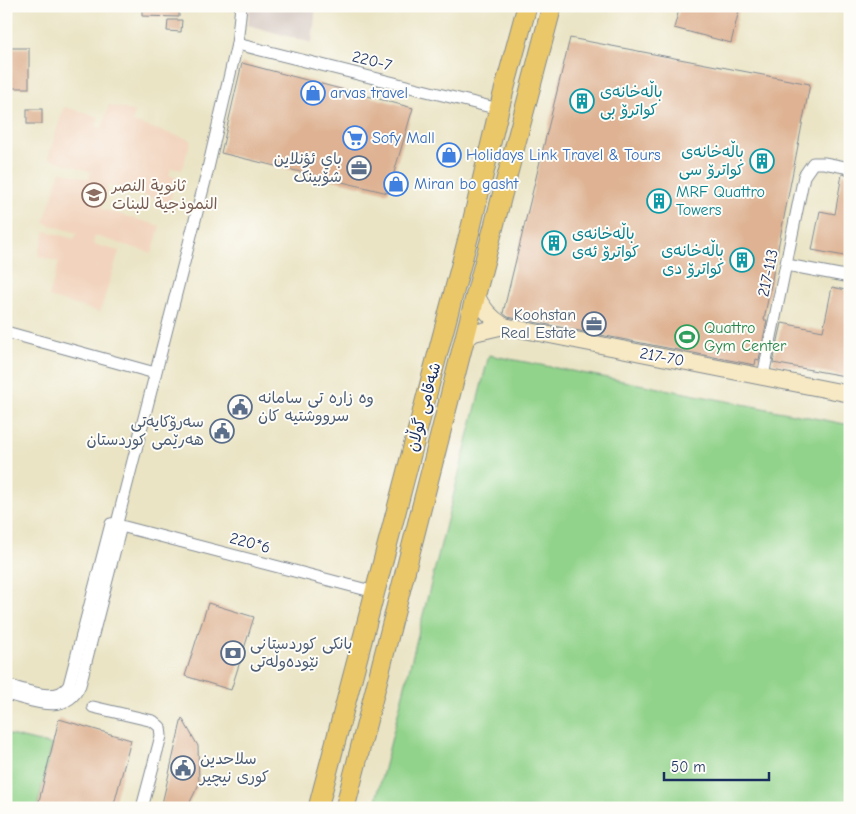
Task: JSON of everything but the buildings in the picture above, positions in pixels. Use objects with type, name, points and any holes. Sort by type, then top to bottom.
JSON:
[{"type":"main road","name":"شەقامی گوڵان","points":[[318,808],[471,227],[499,109],[527,6]]},
{"type":"main road","name":"شەقامی گوڵان","points":[[346,808],[476,294],[552,6]]},
{"type":"street","points":[[6,694],[53,705],[65,702],[75,694],[80,685],[116,525],[205,181],[237,44],[241,6]]},
{"type":"street","name":"220-7","points":[[237,44],[499,109]]},
{"type":"street","name":"217-113","points":[[763,376],[804,176],[813,163],[850,168]]},
{"type":"street","points":[[787,265],[850,277]]},
{"type":"street","name":"217-70","points":[[476,294],[486,312],[504,326]]},
{"type":"street","name":"217-70","points":[[465,340],[474,333],[504,326],[850,394]]},
{"type":"street","points":[[6,332],[155,373]]},
{"type":"street","points":[[6,685],[50,696],[61,694],[68,688],[116,525]]},
{"type":"street","name":"220*6","points":[[116,525],[375,592]]},
{"type":"street","points":[[93,707],[153,721],[160,727],[161,736],[142,808]]},
{"type":"shaded area","points":[[250,6],[316,6],[312,43],[248,25]]},
{"type":"shaded area","points":[[109,105],[135,112],[132,122],[191,140],[182,170],[171,168],[169,175],[177,178],[169,203],[108,185],[101,209],[160,226],[152,253],[95,236],[93,244],[119,251],[100,312],[49,297],[59,262],[38,256],[45,231],[74,239],[77,233],[44,223],[60,171],[89,179],[91,172],[48,158],[64,107],[99,117],[96,127],[102,129]]},
{"type":"green space","points":[[489,355],[850,425],[850,808],[374,808]]},
{"type":"green space","points":[[6,734],[52,745],[37,808],[6,808]]},
{"type":"place","name":"arvas travel","points":[[313,93]]},
{"type":"place","name":"باڵەخانەی کواترۆ بی","points":[[582,101]]},
{"type":"place","name":"Sofy Mall","points":[[355,138]]},
{"type":"place","name":"Holidays Link Travel & Tours","points":[[449,155]]},
{"type":"place","name":"باڵەخانەی کواترۆ سی","points":[[762,161]]},
{"type":"place","name":"باي ئؤنلاین شۆبینک","points":[[359,168]]},
{"type":"place","name":"Miran bo gasht","points":[[396,184]]},
{"type":"place","name":"ثانوية النصر النموذجية للبنات","points":[[94,195]]},
{"type":"place","name":"MRF Quattro Towers","points":[[659,201]]},
{"type":"place","name":"باڵەخانەی کواترۆ ئەی","points":[[554,243]]},
{"type":"place","name":"باڵەخانەی کواترۆ دی","points":[[742,260]]},
{"type":"place","name":"Koohstan Real Estate","points":[[594,324]]},
{"type":"place","name":"Quattro Gym Center","points":[[687,337]]},
{"type":"place","name":"وه زاره تى سامانه سرووشتيه كان","points":[[240,407]]},
{"type":"place","name":"سەرۆكایەتی هەرێمی كوردستان","points":[[222,431]]},
{"type":"place","name":"بانکی کوردستانی نێودەوڵەتی","points":[[233,653]]},
{"type":"place","name":"سلاحدین كوری نیچیر","points":[[183,768]]}]
